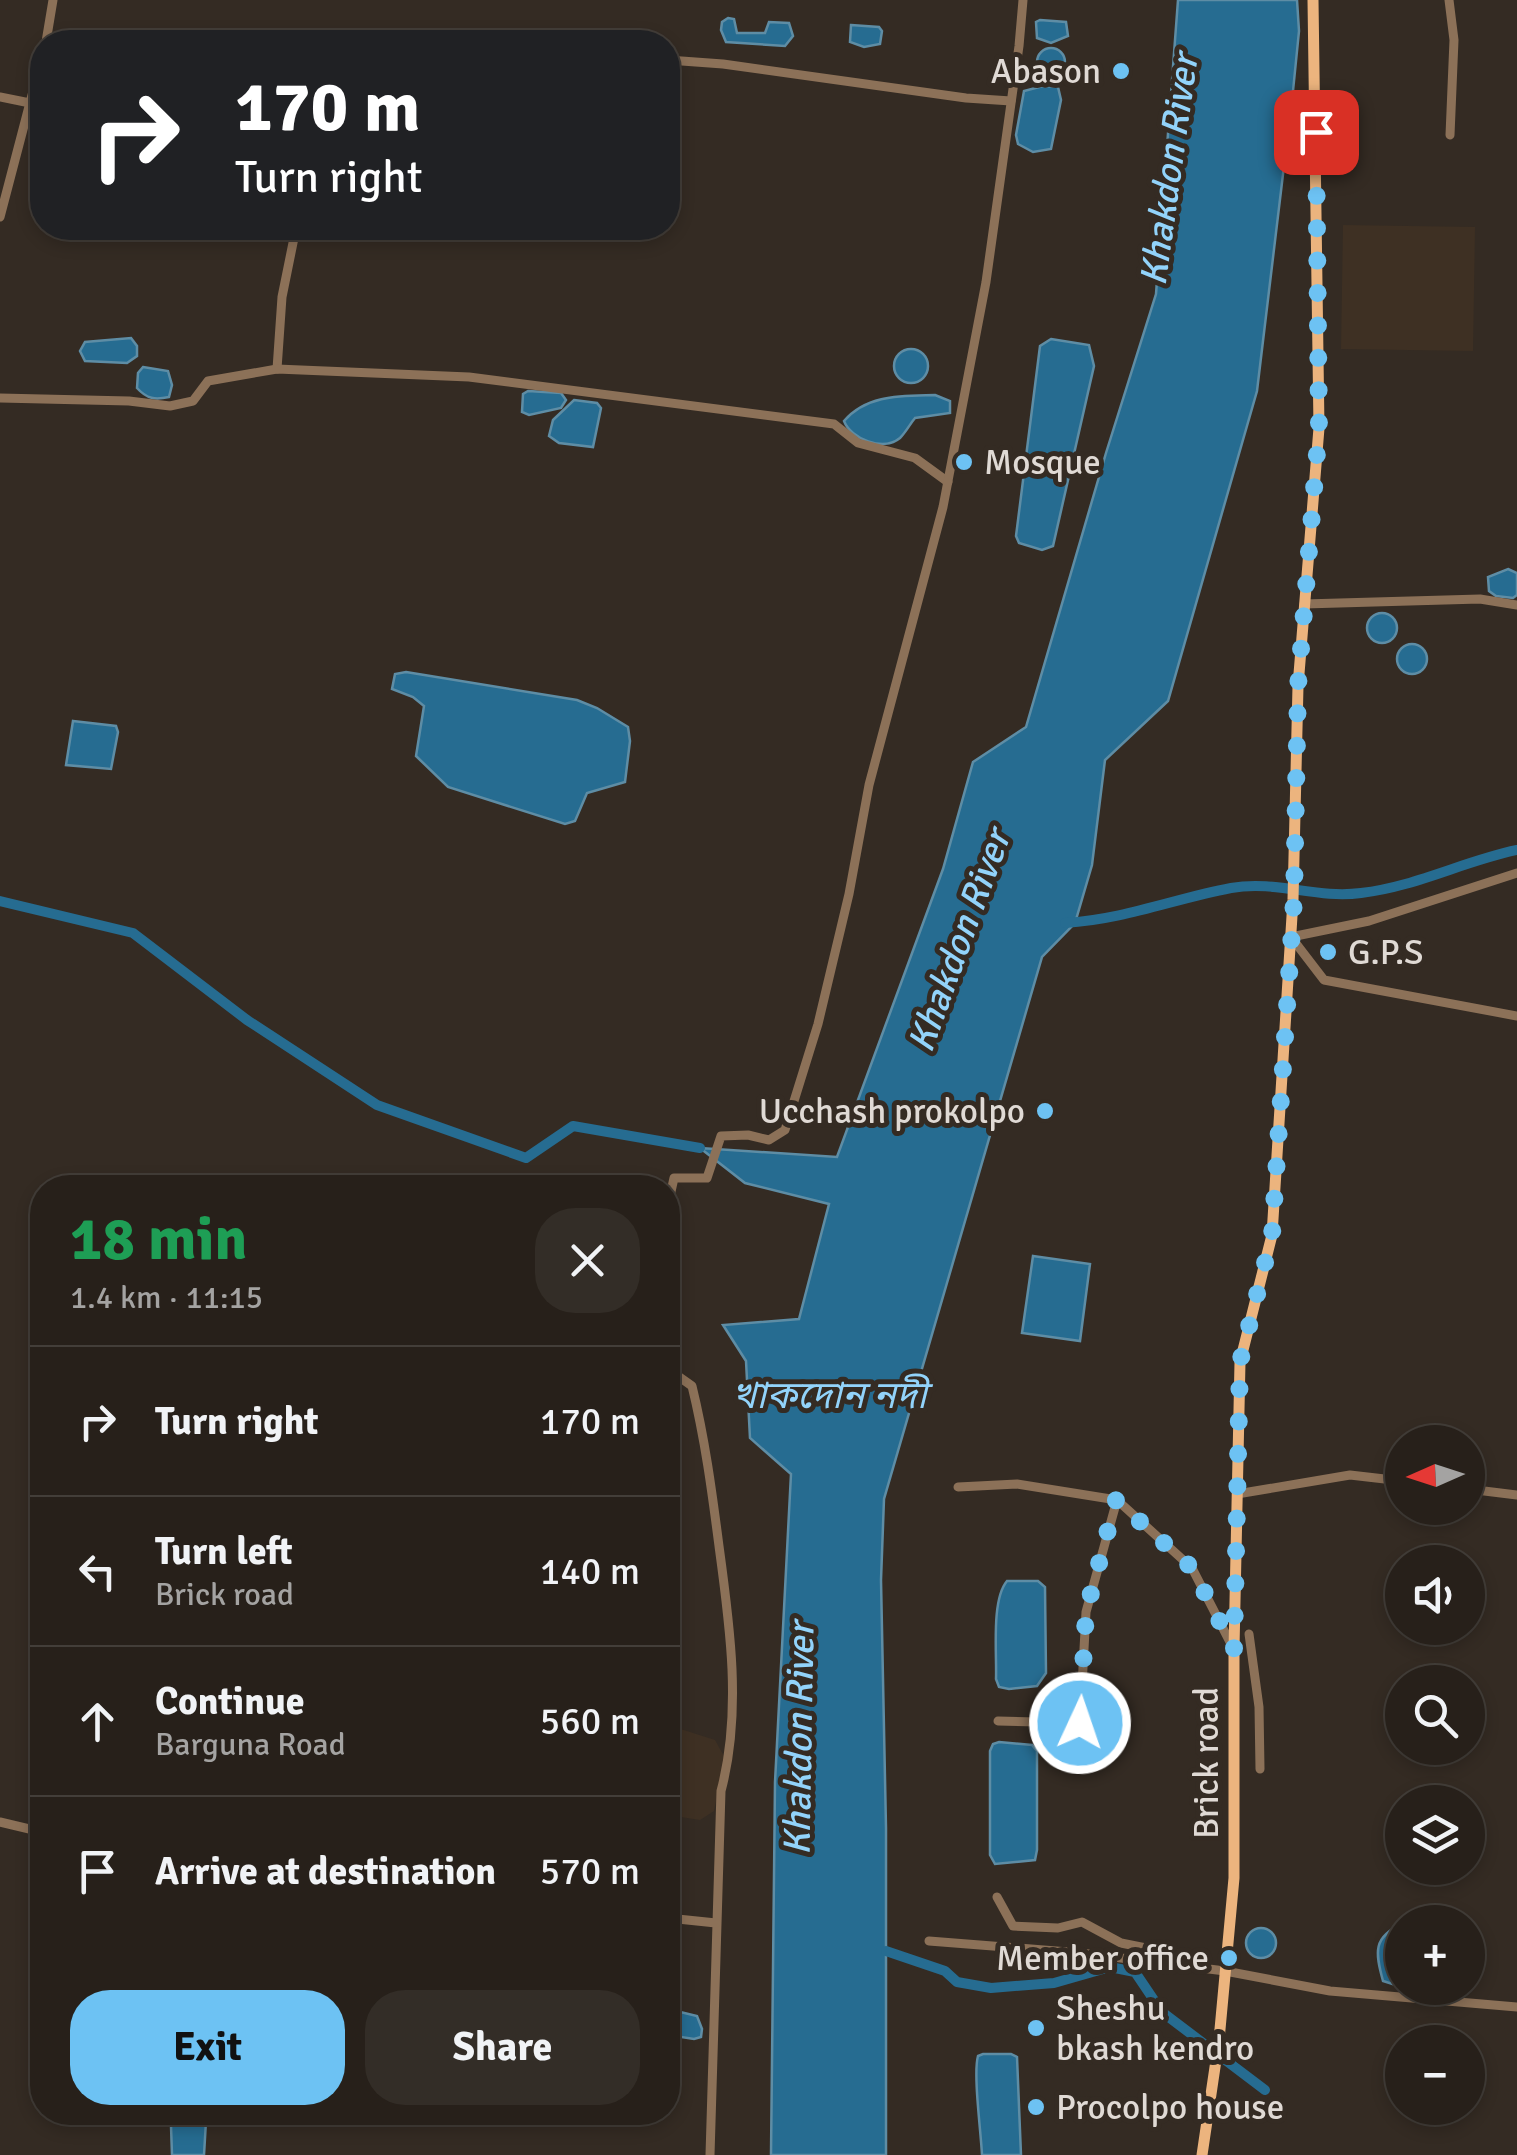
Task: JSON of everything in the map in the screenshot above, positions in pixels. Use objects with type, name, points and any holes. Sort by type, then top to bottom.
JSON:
[{"type":"main road","name":"Brick road","points":[[1202,2155],[1219,2040],[1234,1878],[1240,1362],[1272,1235],[1294,900],[1298,686],[1319,428],[1313,0]]},
{"type":"street","points":[[48,30],[53,0]]},
{"type":"street","points":[[680,1178],[708,1178],[722,1136],[748,1135],[769,1140],[785,1130],[818,1024],[870,785],[948,482],[986,282],[1022,0]]},
{"type":"street","points":[[1449,0],[1454,40],[1450,134]]},
{"type":"street","points":[[680,61],[1012,101]]},
{"type":"street","points":[[0,97],[30,103],[0,218]]},
{"type":"street","points":[[277,369],[282,297],[294,240]]},
{"type":"street","points":[[0,398],[128,401],[170,406],[193,402],[208,380],[277,369],[470,377],[834,424],[858,444],[914,458],[948,482]]},
{"type":"street","points":[[1304,604],[1480,599],[1517,605]]},
{"type":"street","points":[[1517,873],[1368,921],[1291,937],[1324,980],[1517,1016]]},
{"type":"street","points":[[680,1378],[692,1386],[705,1442],[731,1632],[729,1763],[721,1792],[710,2155]]},
{"type":"street","points":[[1237,1494],[1350,1475],[1385,1479]]},
{"type":"street","points":[[958,1488],[1017,1484],[1116,1500],[1192,1568],[1234,1649]]},
{"type":"street","points":[[1485,1491],[1517,1495]]},
{"type":"street","points":[[998,1721],[1080,1723],[1086,1612],[1116,1500]]},
{"type":"street","points":[[1249,1634],[1259,1708],[1260,1769]]},
{"type":"street","points":[[1234,1664],[1253,1663]]},
{"type":"street","points":[[0,1822],[30,1829]]},
{"type":"street","points":[[996,1898],[1013,1926],[1058,1928],[1082,1922],[1121,1944],[1191,1957],[1210,1969]]},
{"type":"street","points":[[680,1919],[716,1923]]},
{"type":"street","points":[[929,1941],[1080,1953],[1225,1971],[1330,1991],[1517,2008]]},
{"type":"shaded area","points":[[1343,225],[1475,227],[1473,351],[1341,349]]},
{"type":"shaded area","points":[[680,1729],[715,1740],[725,1758],[714,1811],[700,1820],[680,1817]]},
{"type":"water","name":"খাকদোন নদী","points":[[1178,0],[1297,0],[1299,31],[1293,91],[1257,391],[1168,701],[1105,760],[1092,865],[1075,923],[1042,957],[884,1499],[881,1580],[886,2155],[771,2155],[775,1782],[791,1474],[750,1438],[746,1361],[723,1325],[799,1319],[829,1204],[745,1183],[700,1148],[837,1157],[943,869],[973,762],[1026,727],[1156,294]]},
{"type":"water","points":[[734,19],[737,33],[765,33],[769,22],[789,23],[793,36],[785,46],[726,42],[721,30],[722,22]]},
{"type":"water","points":[[1036,22],[1066,22],[1068,36],[1051,43],[1037,38]]},
{"type":"water","points":[[851,25],[879,27],[880,44],[864,47],[850,42]]},
{"type":"water","points":[[1051,48],[1061,52],[1065,62],[1061,72],[1051,76],[1041,72],[1037,62],[1041,52]]},
{"type":"water","points":[[1058,87],[1061,100],[1051,149],[1033,152],[1018,144],[1016,135],[1024,91]]},
{"type":"water","points":[[131,338],[137,346],[137,356],[127,363],[85,361],[80,351],[85,342]]},
{"type":"water","points":[[1051,339],[1089,345],[1094,366],[1053,546],[1042,550],[1019,543],[1016,536],[1040,346]]},
{"type":"water","points":[[911,349],[923,354],[928,366],[923,378],[911,383],[899,378],[894,366],[899,354]]},
{"type":"water","points":[[143,367],[168,371],[172,385],[169,397],[152,398],[137,388],[138,373]]},
{"type":"water","points":[[561,393],[566,400],[561,408],[529,415],[522,412],[523,394]]},
{"type":"water","points":[[935,395],[950,401],[950,413],[915,418],[893,442],[868,442],[853,433],[844,421],[874,401]]},
{"type":"water","points":[[574,400],[597,403],[601,408],[593,447],[559,443],[549,436],[553,420]]},
{"type":"water","points":[[1508,569],[1517,573],[1517,595],[1496,596],[1489,591],[1488,577]]},
{"type":"water","points":[[1382,613],[1396,622],[1397,628],[1388,642],[1382,643],[1368,634],[1367,628],[1376,614]]},
{"type":"water","points":[[1412,644],[1423,648],[1427,659],[1423,670],[1412,674],[1401,670],[1397,659],[1401,648]]},
{"type":"water","points":[[406,672],[577,700],[597,708],[628,727],[625,782],[587,793],[575,821],[565,824],[448,787],[416,756],[424,706],[392,689],[395,674]]},
{"type":"water","points":[[73,721],[116,726],[111,769],[66,765]]},
{"type":"water","points":[[1033,1256],[1090,1264],[1080,1341],[1022,1333]]},
{"type":"water","points":[[1007,1581],[1038,1581],[1045,1587],[1046,1673],[1037,1686],[1009,1689],[999,1687],[996,1679],[997,1614]]},
{"type":"water","points":[[999,1742],[1032,1745],[1037,1751],[1035,1860],[995,1864],[990,1855],[990,1751]]},
{"type":"water","points":[[1261,1928],[1272,1932],[1276,1943],[1272,1954],[1261,1958],[1250,1954],[1246,1943],[1250,1932]]},
{"type":"water","points":[[1385,1935],[1385,1982],[1378,1954]]},
{"type":"water","points":[[680,2012],[697,2016],[701,2037],[680,2037]]},
{"type":"water","points":[[978,2056],[1017,2057],[1021,2155],[982,2155],[976,2076]]},
{"type":"water","points":[[206,2125],[204,2155],[172,2155],[171,2126]]},
{"type":"waterway","points":[[1065,923],[1248,886],[1328,894],[1381,890],[1517,850]]},
{"type":"waterway","points":[[0,901],[133,933],[247,1020],[377,1105],[526,1158],[573,1126],[700,1148]]},
{"type":"waterway","points":[[886,1951],[945,1971],[957,1982],[991,1988],[1054,1983],[1110,1967],[1135,1972],[1162,2012],[1265,2090]]},
{"type":"place","name":"Abason","points":[[1121,71]]},
{"type":"place","name":"Mosque","points":[[964,462]]},
{"type":"place","name":"G.P.S","points":[[1328,952]]},
{"type":"place","name":"Ucchash prokolpo","points":[[1045,1111]]},
{"type":"place","name":"Member office","points":[[1229,1958]]},
{"type":"place","name":"Sheshu bkash kendro","points":[[1036,2028]]},
{"type":"place","name":"Procolpo house","points":[[1036,2107]]},
{"type":"route","points":[[1080,1723],[1086,1612],[1116,1500],[1192,1568],[1234,1649],[1240,1362],[1272,1235],[1294,900],[1298,686],[1319,428],[1316,132]]},
{"type":"water label","name":"Khakdon River","points":[[1169,170]]},
{"type":"water label","name":"Khakdon River","points":[[959,941]]},
{"type":"water label","name":"Khakdon River","points":[[799,1739]]}]
